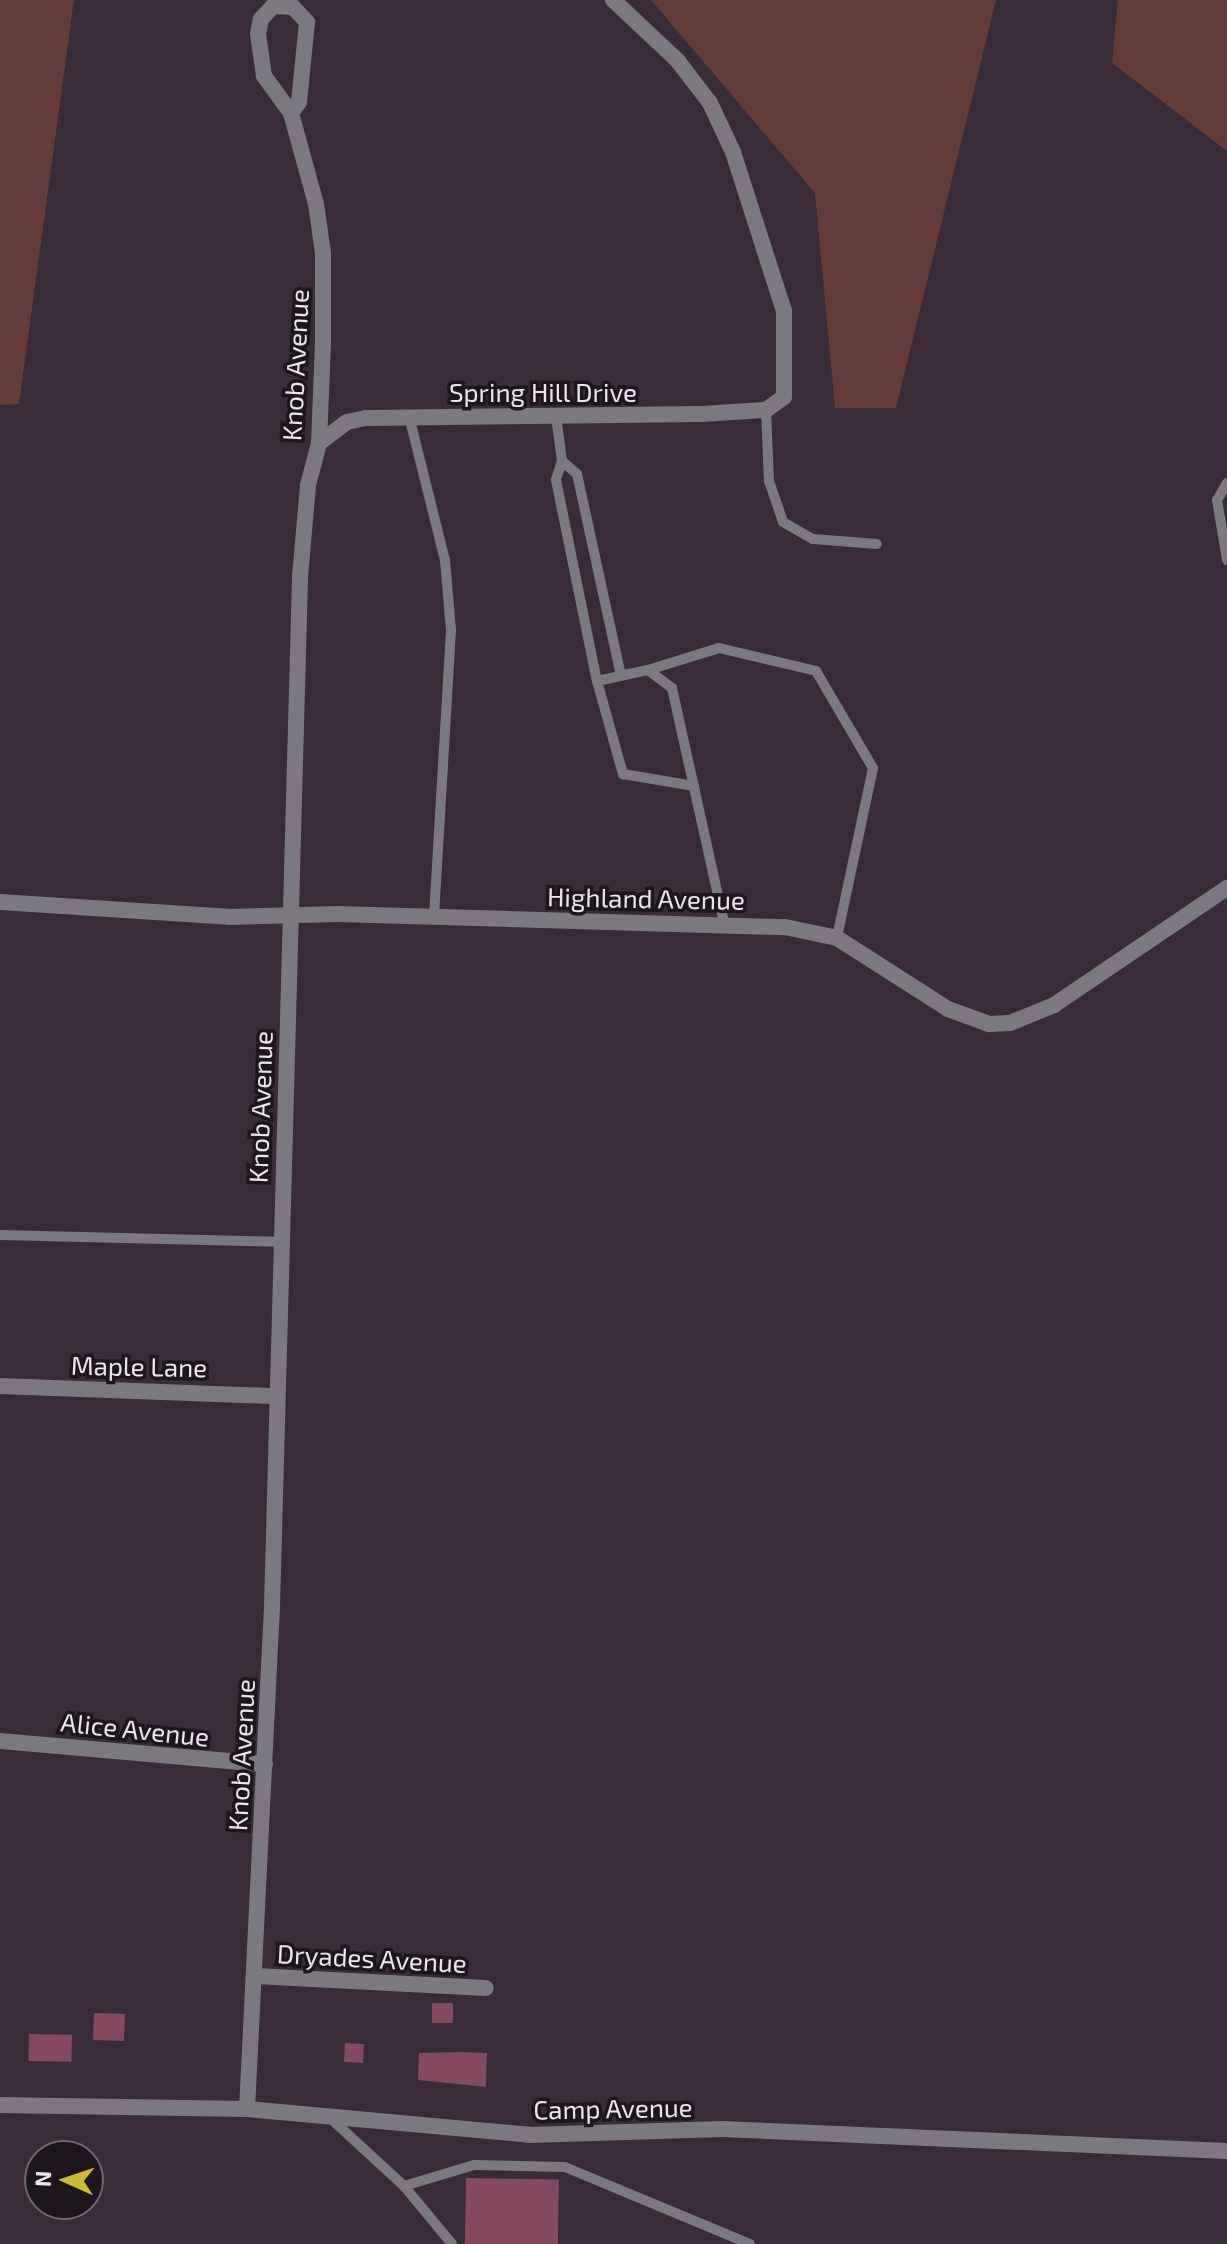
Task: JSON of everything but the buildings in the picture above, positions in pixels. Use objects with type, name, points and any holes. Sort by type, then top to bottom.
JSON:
[{"type":"street","points":[[613,0],[659,40],[694,81],[710,103],[739,165],[784,311],[787,378],[784,397],[770,408]]},
{"type":"street","name":"Knob Avenue","points":[[247,2109],[265,1764],[301,564],[308,485],[319,443],[323,253],[291,113],[264,76],[258,34],[261,19],[273,6],[293,7],[307,22],[299,102],[291,113]]},
{"type":"street","name":"Spring Hill Drive","points":[[319,443],[347,422],[409,416],[556,416],[770,408]]},
{"type":"street","name":"Highland Avenue","points":[[0,902],[290,917],[434,917],[785,927],[837,938],[948,1009],[989,1024],[1010,1023],[1054,1005],[1227,888]]},
{"type":"street","name":"Maple Lane","points":[[0,1386],[277,1396]]},
{"type":"street","name":"Alice Avenue","points":[[0,1741],[265,1764]]},
{"type":"street","name":"Dryades Avenue","points":[[255,1976],[486,1988]]},
{"type":"street","name":"Camp Avenue","points":[[0,2105],[247,2109],[530,2135],[722,2129],[1227,2151]]},
{"type":"lane","points":[[770,408],[769,481],[783,522],[813,539],[877,544]]},
{"type":"lane","points":[[409,416],[445,560],[451,630],[434,917]]},
{"type":"lane","points":[[556,416],[562,461],[556,480],[597,681],[623,774],[694,786]]},
{"type":"lane","points":[[562,461],[577,474],[621,675]]},
{"type":"lane","points":[[1227,483],[1217,500],[1227,560]]},
{"type":"lane","points":[[597,681],[648,670],[719,648],[816,671],[873,768],[837,938]]},
{"type":"lane","points":[[648,670],[672,688],[724,923]]},
{"type":"lane","points":[[0,1235],[279,1242]]},
{"type":"lane","points":[[327,2116],[404,2186],[452,2244]]},
{"type":"lane","points":[[404,2186],[474,2165],[565,2167],[750,2244]]},
{"type":"shaded area","points":[[0,0],[74,0],[19,404],[0,405]]},
{"type":"shaded area","points":[[651,0],[996,0],[896,408],[835,408],[815,193]]},
{"type":"shaded area","points":[[1118,0],[1227,0],[1227,151],[1112,63]]}]
